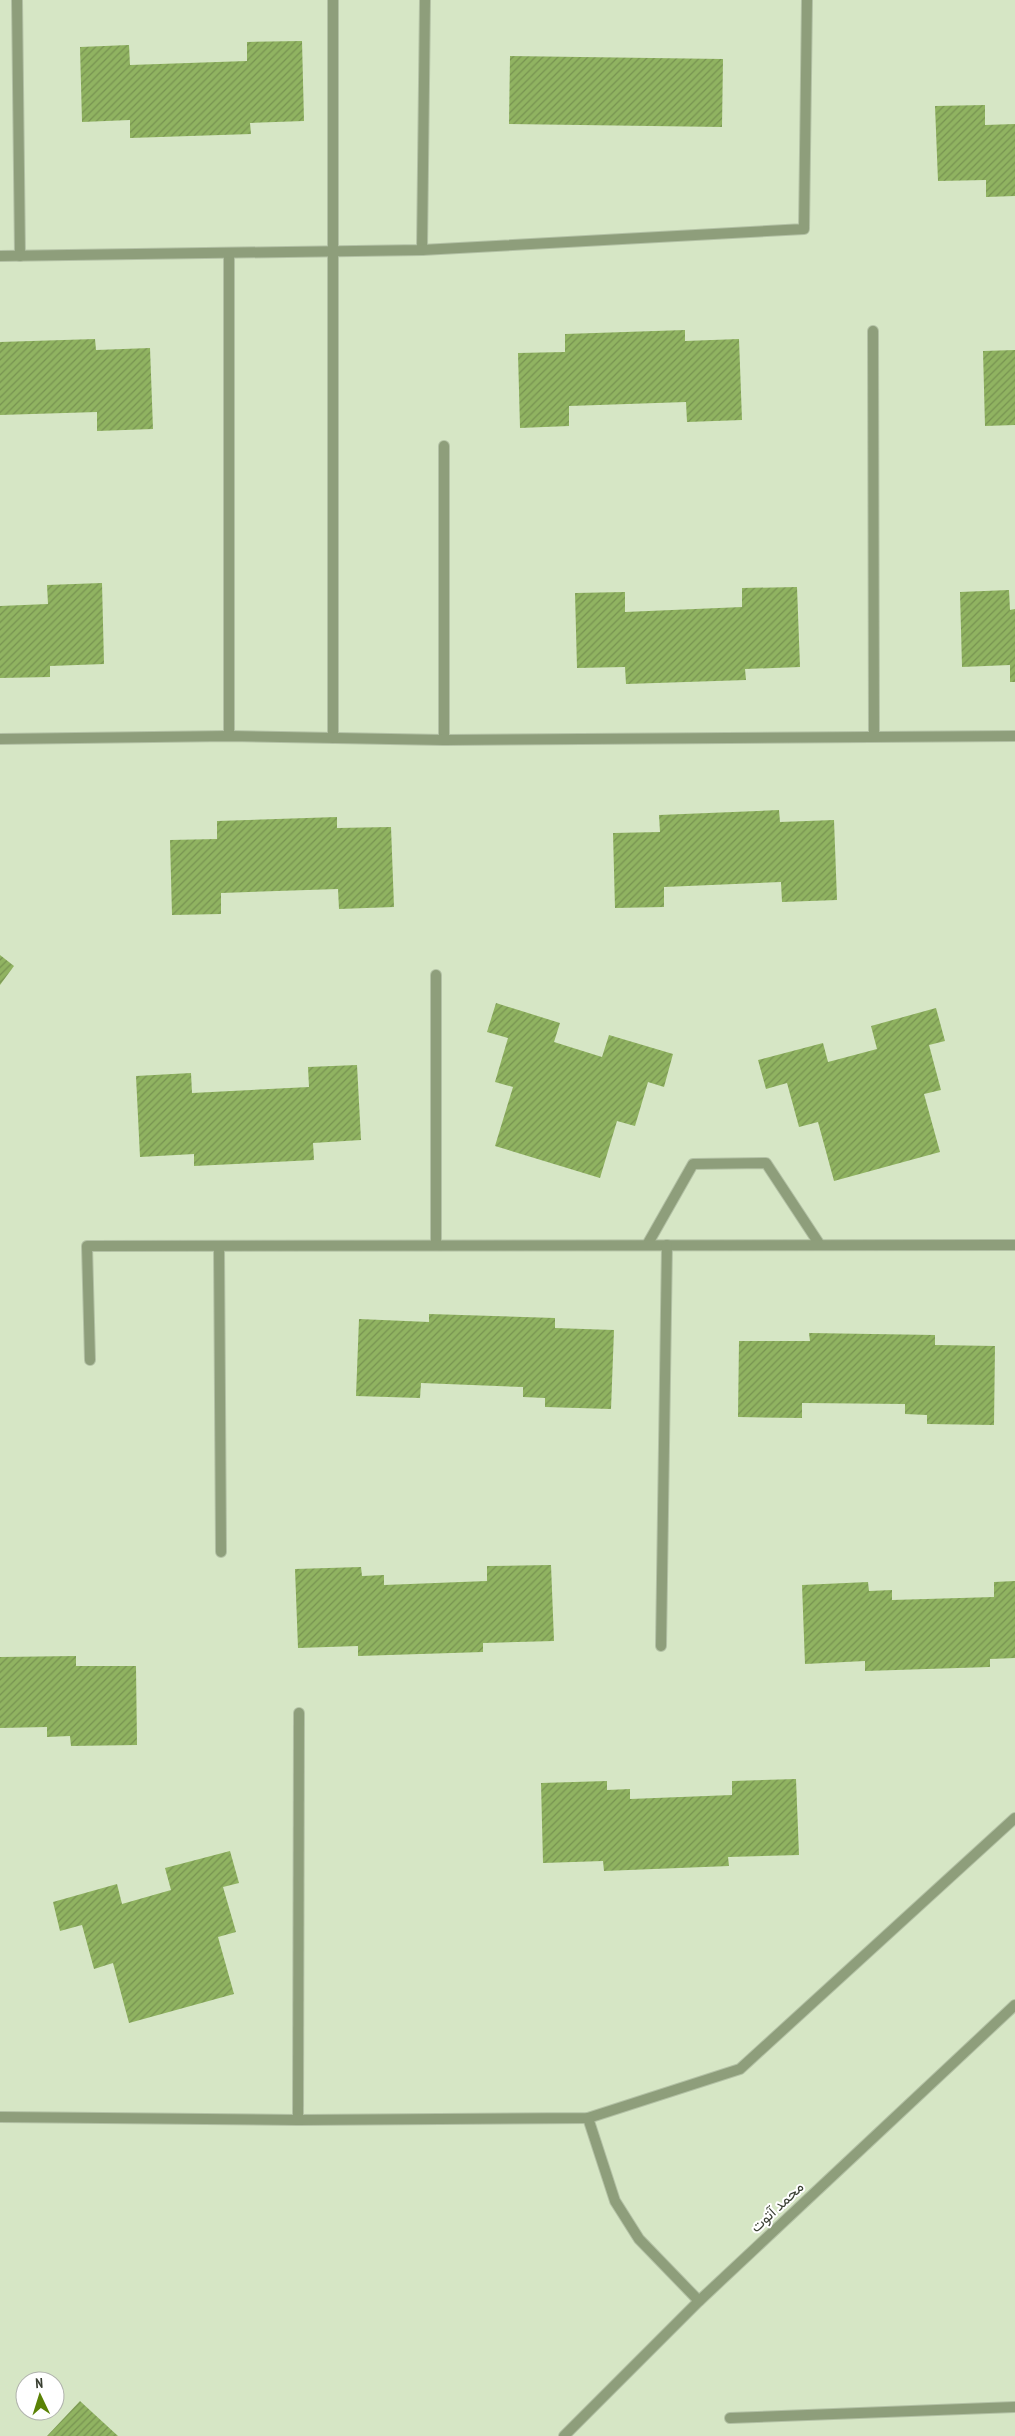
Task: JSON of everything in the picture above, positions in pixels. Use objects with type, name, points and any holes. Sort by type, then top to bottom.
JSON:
[{"type":"street","points":[[16,0],[20,256]]},
{"type":"street","points":[[333,738],[334,0]]},
{"type":"street","points":[[422,250],[425,0]]},
{"type":"street","points":[[0,256],[422,250],[804,229],[807,0]]},
{"type":"street","points":[[229,254],[229,736]]},
{"type":"street","points":[[873,331],[874,736]]},
{"type":"street","points":[[444,446],[444,740]]},
{"type":"street","points":[[0,739],[229,736],[444,740],[1015,736]]},
{"type":"street","points":[[436,975],[436,1245]]},
{"type":"street","points":[[647,1245],[693,1164],[757,1163],[766,1163],[820,1245]]},
{"type":"street","points":[[661,1646],[667,1245]]},
{"type":"street","points":[[90,1360],[87,1246],[1015,1245]]},
{"type":"street","points":[[219,1246],[221,1552]]},
{"type":"street","points":[[298,2120],[299,1713]]},
{"type":"street","points":[[0,2117],[298,2120],[588,2118],[740,2069],[1015,1818]]},
{"type":"street","name":"محمد آتوت","points":[[564,2436],[699,2302],[1015,2005]]},
{"type":"street","points":[[588,2118],[615,2201],[639,2238],[699,2302]]},
{"type":"street","points":[[730,2418],[1015,2407]]},
{"type":"building","points":[[302,41],[304,121],[250,123],[251,134],[130,138],[130,120],[82,122],[80,47],[129,45],[130,65],[247,61],[247,42]]},
{"type":"building","points":[[510,56],[723,59],[722,127],[509,124]]},
{"type":"building","points":[[985,105],[985,125],[1015,124],[1015,196],[986,197],[986,180],[938,181],[935,106]]},
{"type":"building","points":[[685,330],[685,341],[739,339],[742,420],[687,422],[686,402],[569,406],[569,426],[520,428],[518,353],[565,352],[565,334]]},
{"type":"building","points":[[95,339],[96,350],[150,348],[153,429],[97,431],[97,412],[0,415],[0,342]]},
{"type":"building","points":[[1015,350],[1015,425],[985,426],[983,351]]},
{"type":"building","points":[[102,583],[104,664],[50,666],[50,677],[0,678],[0,606],[48,604],[47,585]]},
{"type":"building","points":[[797,587],[800,667],[745,669],[746,680],[626,684],[625,667],[577,668],[575,593],[625,592],[625,612],[742,607],[742,588]]},
{"type":"building","points":[[1009,590],[1010,610],[1015,609],[1015,682],[1010,682],[1010,665],[962,667],[960,592]]},
{"type":"building","points":[[779,810],[780,822],[834,820],[837,900],[782,902],[781,882],[664,887],[664,907],[615,908],[613,833],[660,832],[659,815]]},
{"type":"building","points":[[337,817],[337,828],[391,827],[394,907],[339,909],[338,889],[221,893],[221,914],[172,915],[170,840],[217,839],[217,821]]},
{"type":"building","points":[[0,955],[14,966],[0,985]]},
{"type":"building","points":[[496,1003],[560,1023],[554,1042],[602,1057],[609,1035],[673,1054],[664,1087],[648,1082],[635,1126],[617,1121],[600,1178],[495,1146],[513,1087],[495,1082],[508,1038],[487,1032]]},
{"type":"building","points":[[936,1008],[945,1041],[929,1045],[941,1090],[924,1094],[940,1152],[834,1181],[818,1122],[799,1127],[787,1083],[766,1089],[758,1060],[823,1043],[828,1062],[877,1049],[871,1026]]},
{"type":"building","points":[[357,1065],[361,1140],[313,1143],[314,1160],[194,1166],[194,1154],[140,1157],[136,1076],[191,1073],[192,1093],[309,1087],[308,1067]]},
{"type":"building","points":[[429,1314],[555,1318],[555,1328],[614,1330],[611,1409],[545,1407],[545,1398],[523,1397],[523,1387],[421,1383],[420,1398],[356,1396],[359,1319],[429,1322]]},
{"type":"building","points":[[809,1333],[935,1335],[935,1345],[995,1346],[994,1425],[927,1424],[927,1415],[905,1414],[905,1404],[802,1403],[802,1418],[738,1417],[739,1341],[810,1341]]},
{"type":"building","points":[[551,1565],[554,1641],[483,1643],[483,1652],[358,1656],[358,1646],[298,1648],[295,1569],[361,1567],[362,1576],[384,1575],[384,1585],[487,1581],[487,1566]]},
{"type":"building","points":[[1015,1581],[1015,1658],[990,1659],[990,1667],[865,1671],[865,1661],[805,1664],[802,1585],[868,1582],[869,1591],[892,1590],[892,1600],[994,1597],[994,1582]]},
{"type":"building","points":[[76,1656],[76,1666],[136,1666],[137,1745],[71,1746],[70,1736],[47,1737],[47,1727],[0,1728],[0,1657]]},
{"type":"building","points":[[796,1779],[799,1855],[728,1857],[729,1866],[604,1871],[603,1861],[543,1863],[541,1783],[607,1781],[607,1790],[630,1789],[630,1799],[732,1795],[732,1781]]},
{"type":"building","points":[[230,1851],[239,1883],[223,1887],[236,1932],[218,1937],[234,1994],[129,2023],[113,1963],[94,1969],[82,1925],[60,1931],[53,1902],[117,1884],[122,1904],[171,1890],[165,1868]]},
{"type":"building","points":[[80,2401],[118,2436],[47,2436],[61,2421],[65,2421],[65,2417]]}]
